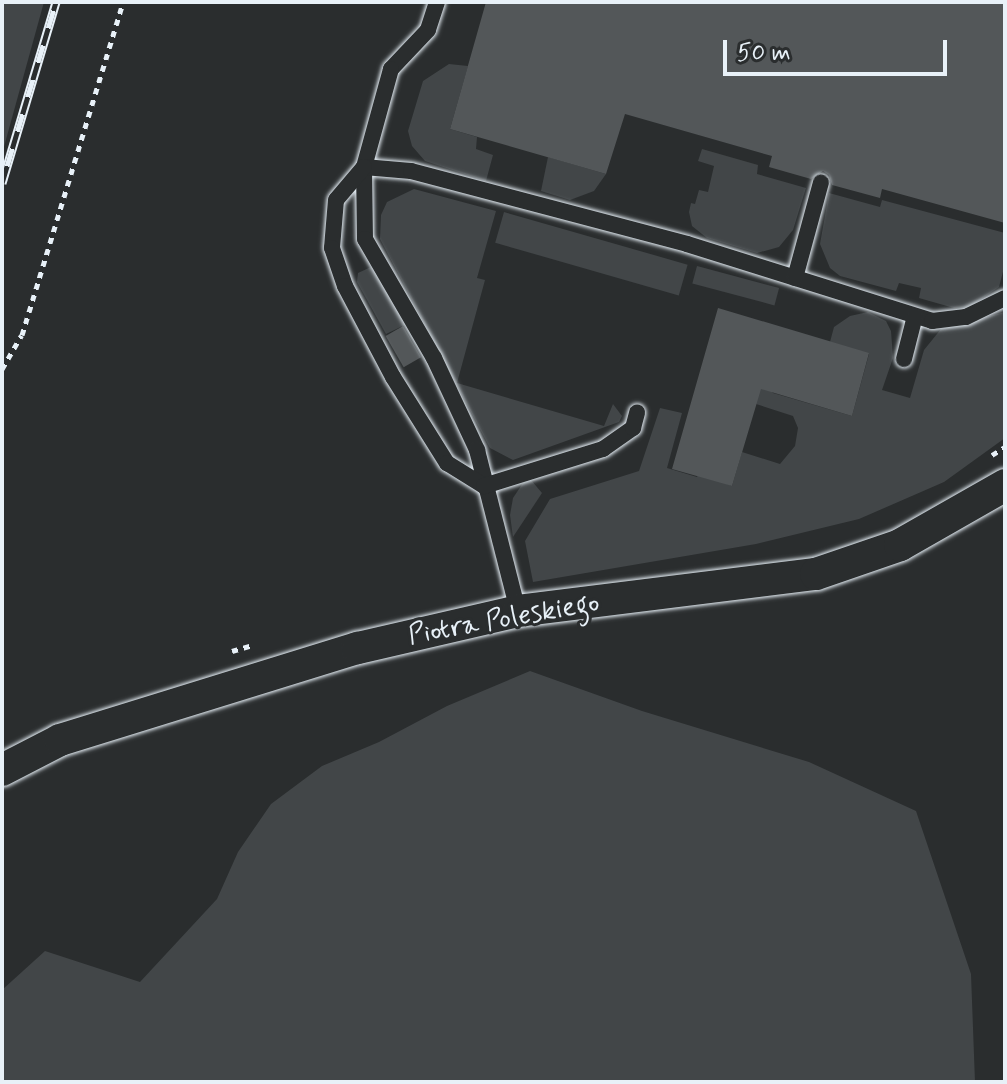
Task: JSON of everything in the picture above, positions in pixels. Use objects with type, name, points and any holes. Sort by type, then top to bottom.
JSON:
[{"type":"street","name":"Piotra Poleskiego","points":[[2,770],[60,740],[358,648],[518,611],[816,574],[900,545],[1005,485]]},
{"type":"lane","points":[[437,2],[428,30],[391,69],[364,167],[365,239],[434,358],[477,450],[518,611]]},
{"type":"lane","points":[[364,167],[411,171],[687,244],[932,321],[966,317],[1005,298]]},
{"type":"lane","points":[[364,167],[336,200],[332,248],[345,286],[393,377],[447,463],[484,486],[603,449],[633,428],[637,413]]},
{"type":"lane","points":[[795,278],[821,182]]},
{"type":"lane","points":[[904,359],[915,316]]},
{"type":"path","points":[[2,369],[22,335],[123,2]]},
{"type":"shaded area","points":[[2,2],[44,2],[2,154]]},
{"type":"shaded area","points":[[449,64],[468,66],[450,129],[477,137],[476,149],[493,155],[486,181],[425,161],[412,146],[408,131],[423,81]]},
{"type":"shaded area","points":[[702,149],[758,165],[757,174],[806,188],[793,230],[779,247],[757,253],[707,238],[692,226],[691,203],[695,204],[699,190],[708,192],[714,166],[698,161]]},
{"type":"shaded area","points":[[548,157],[606,174],[594,191],[570,200],[541,191]]},
{"type":"shaded area","points":[[414,189],[496,211],[477,278],[485,280],[457,383],[604,426],[613,404],[622,416],[619,422],[513,460],[490,448],[380,239],[381,215],[387,202]]},
{"type":"shaded area","points":[[829,193],[880,207],[882,200],[1005,233],[1005,264],[999,287],[969,307],[954,308],[919,298],[921,288],[899,283],[896,291],[840,276],[830,268],[820,244]]},
{"type":"shaded area","points":[[504,212],[688,265],[679,295],[495,243]]},
{"type":"shaded area","points":[[373,266],[409,323],[386,334],[357,282],[358,273]]},
{"type":"shaded area","points":[[697,266],[779,288],[774,305],[692,283]]},
{"type":"shaded area","points":[[868,312],[886,321],[891,331],[893,358],[882,390],[910,398],[924,350],[941,329],[1005,312],[1005,438],[944,482],[859,519],[756,544],[533,582],[525,541],[550,499],[639,471],[660,408],[682,413],[667,468],[697,477],[699,473],[732,486],[742,452],[780,464],[795,446],[798,428],[793,416],[756,404],[762,381],[773,393],[852,416],[869,354],[830,342],[834,327],[850,316]]},
{"type":"shaded area","points":[[531,480],[542,493],[513,537],[510,515],[513,498],[523,483]]},
{"type":"shaded area","points":[[530,671],[642,711],[809,762],[916,811],[971,974],[975,1082],[2,1082],[2,990],[45,951],[140,982],[217,899],[238,852],[271,804],[322,766],[379,742],[447,706]]},
{"type":"building","points":[[486,2],[1005,2],[1005,223],[882,189],[880,198],[832,185],[829,175],[823,171],[811,179],[769,167],[772,156],[625,114],[606,174],[450,129]]},
{"type":"building","points":[[718,308],[869,353],[852,416],[761,389],[732,486],[672,469]]},
{"type":"building","points":[[403,326],[421,357],[404,367],[386,336]]},
{"type":"railway","points":[[2,183],[56,2]]}]
